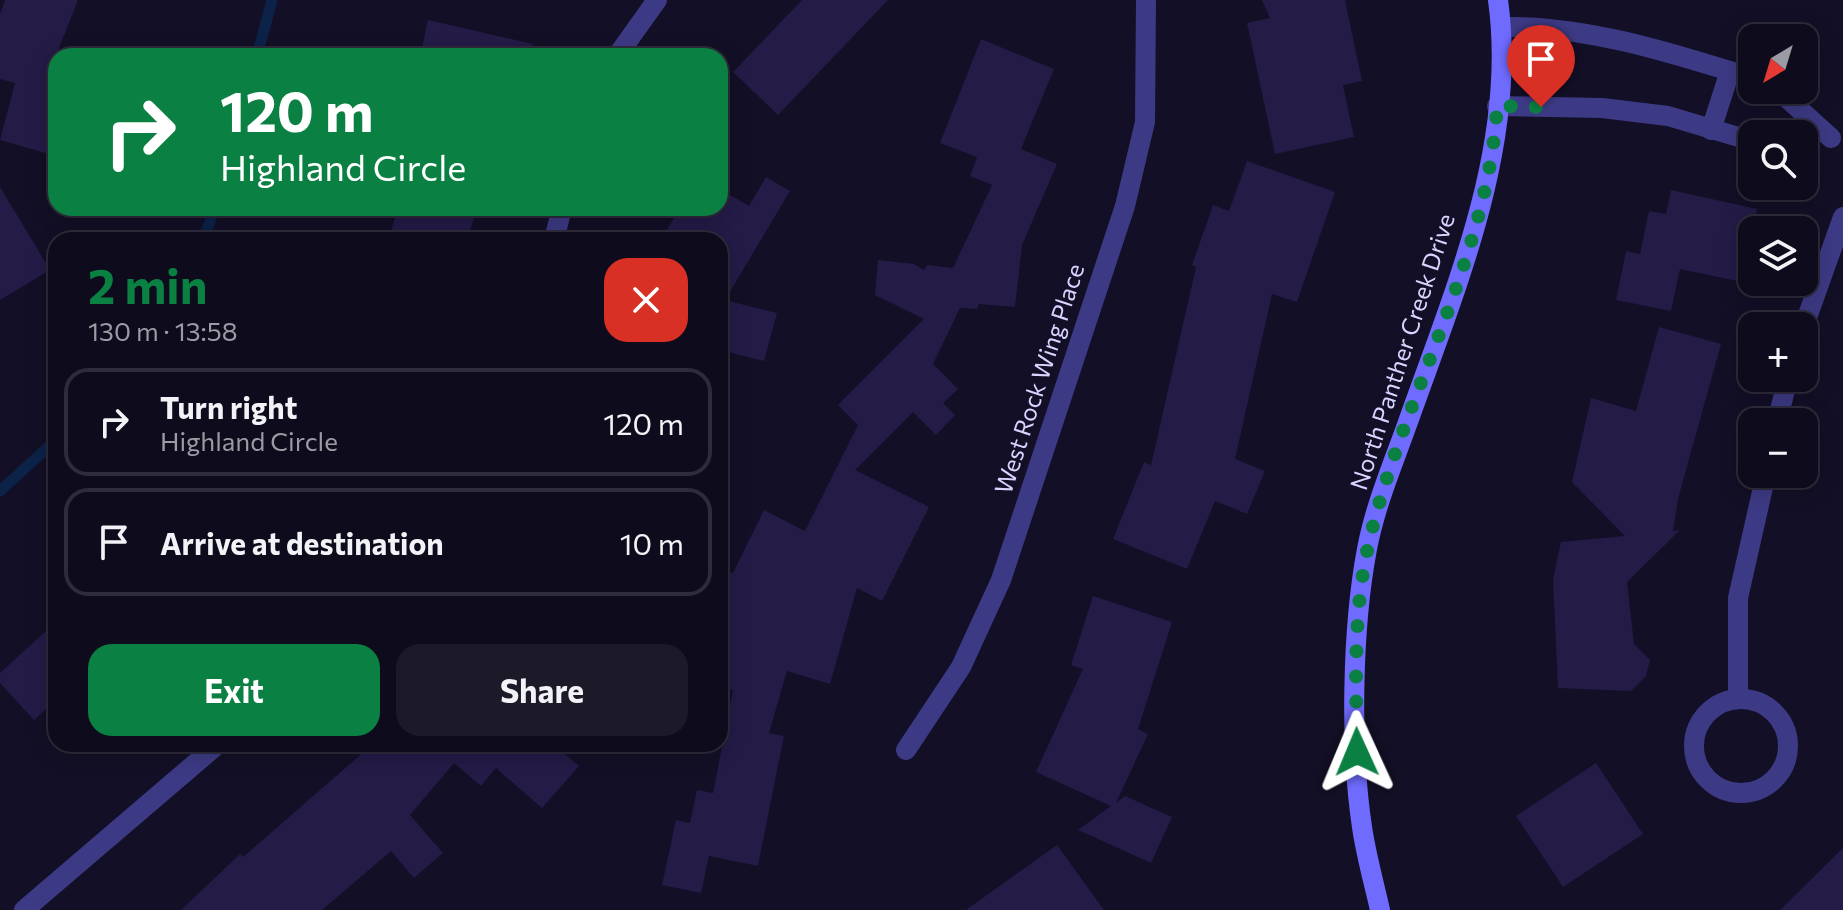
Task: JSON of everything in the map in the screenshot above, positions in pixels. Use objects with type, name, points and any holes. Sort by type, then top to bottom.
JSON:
[{"type":"street","points":[[623,48],[657,0]]},
{"type":"street","name":"West Rock Wing Place","points":[[906,750],[961,667],[1001,580],[1125,206],[1145,122],[1146,0]]},
{"type":"street","name":"North Panther Creek Drive","points":[[1380,910],[1361,826],[1357,752],[1356,681],[1367,549],[1384,488],[1458,280],[1495,143],[1501,27],[1498,0]]},
{"type":"street","points":[[1501,27],[1543,26],[1686,57],[1738,74]]},
{"type":"street","points":[[1711,130],[1730,71]]},
{"type":"street","points":[[1795,104],[1837,140]]},
{"type":"street","points":[[1497,106],[1602,108],[1668,116],[1738,137]]},
{"type":"street","points":[[1809,312],[1843,217]]},
{"type":"street","points":[[1738,699],[1738,598],[1763,488]]},
{"type":"street","points":[[1738,699],[1754,701],[1774,714],[1786,735],[1787,751],[1774,780],[1745,793],[1729,792],[1714,785],[1703,774],[1693,747],[1695,732],[1711,709],[1738,699]]},
{"type":"street","points":[[24,910],[209,752]]},
{"type":"building","points":[[5,0],[78,0],[59,48],[48,48],[48,154],[0,140],[15,83],[0,79],[0,14]]},
{"type":"building","points":[[802,0],[888,0],[778,115],[733,72]]},
{"type":"building","points":[[1262,0],[1345,0],[1362,81],[1343,85],[1354,137],[1275,154],[1247,23],[1270,18]]},
{"type":"building","points":[[428,20],[533,44],[532,48],[422,48]]},
{"type":"building","points":[[981,39],[1054,69],[1021,149],[1057,164],[1022,245],[1015,307],[979,304],[977,309],[960,308],[933,364],[958,389],[943,403],[955,415],[936,435],[913,412],[855,470],[929,507],[882,601],[857,588],[830,684],[787,671],[769,733],[784,736],[758,866],[709,856],[701,893],[662,885],[676,820],[690,823],[697,790],[713,793],[721,752],[728,752],[728,716],[733,690],[728,688],[728,572],[733,573],[764,510],[805,531],[858,425],[838,405],[924,319],[875,295],[878,260],[914,264],[924,270],[927,265],[953,268],[992,185],[970,176],[977,157],[940,143]]},
{"type":"building","points":[[1247,161],[1335,192],[1297,302],[1272,294],[1235,459],[1265,471],[1247,514],[1215,501],[1187,569],[1113,539],[1144,462],[1151,465],[1196,267],[1192,265],[1213,205],[1229,211]]},
{"type":"building","points":[[766,177],[790,191],[728,295],[728,232],[666,232],[675,216],[728,216],[728,194],[749,206]]},
{"type":"building","points":[[0,187],[48,271],[0,300]]},
{"type":"building","points":[[1671,190],[1757,209],[1756,216],[1738,216],[1738,281],[1680,269],[1671,311],[1616,300],[1626,251],[1640,254],[1649,211],[1666,214]]},
{"type":"building","points":[[396,216],[474,216],[470,232],[390,232]]},
{"type":"building","points":[[728,301],[777,313],[764,361],[728,352]]},
{"type":"building","points":[[1659,327],[1721,344],[1678,499],[1673,531],[1680,530],[1627,582],[1634,644],[1650,660],[1646,676],[1631,691],[1558,688],[1553,579],[1561,542],[1625,536],[1572,482],[1591,398],[1636,411]]},
{"type":"building","points":[[1093,596],[1172,622],[1138,729],[1148,734],[1116,803],[1125,796],[1172,817],[1151,863],[1078,830],[1111,806],[1036,772],[1083,669],[1071,665]]},
{"type":"building","points":[[48,629],[48,707],[34,720],[0,683],[0,673]]},
{"type":"building","points":[[364,752],[562,752],[579,766],[542,808],[496,768],[481,786],[454,763],[410,815],[443,853],[414,878],[391,851],[322,910],[181,910],[240,854],[243,857]]},
{"type":"building","points":[[1596,763],[1643,834],[1563,887],[1516,816]]},
{"type":"building","points":[[1057,845],[1104,910],[966,910]]},
{"type":"building","points":[[1843,848],[1843,910],[1780,910]]},
{"type":"waterway","points":[[259,48],[272,0]]},
{"type":"waterway","points":[[206,232],[212,216]]},
{"type":"waterway","points":[[0,491],[48,447]]},
{"type":"route","points":[[1357,752],[1356,681],[1360,608],[1367,549],[1384,488],[1458,280],[1495,143],[1497,106],[1541,107]]}]
